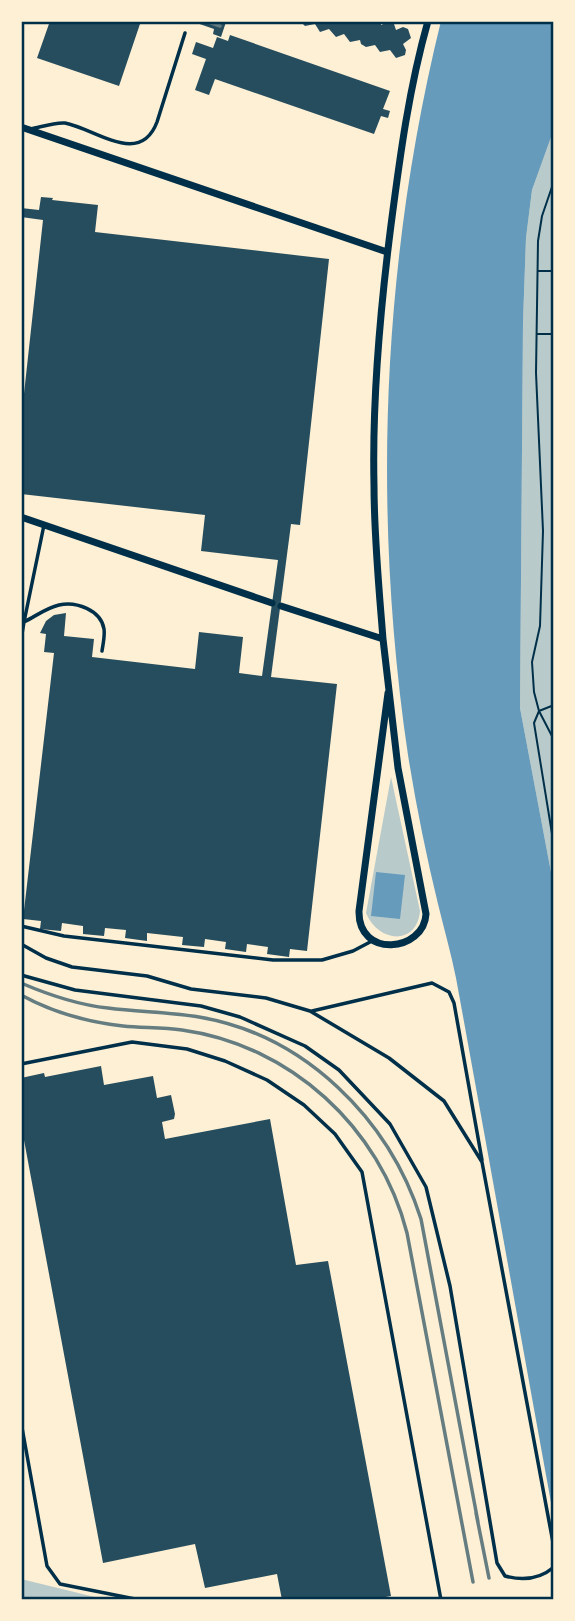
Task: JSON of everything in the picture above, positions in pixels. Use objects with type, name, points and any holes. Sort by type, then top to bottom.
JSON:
[{"type":"street","points":[[388,693],[359,911],[361,929],[372,941],[383,944],[405,942],[419,934],[426,923],[425,904],[398,768],[388,693],[377,558],[374,447],[377,367],[387,252],[407,111],[428,21]]},
{"type":"street","points":[[25,128],[387,252]]},
{"type":"street","points":[[21,517],[272,603]]},
{"type":"street","points":[[281,606],[383,639]]},
{"type":"lane","points":[[25,128],[62,123],[123,144],[146,140],[158,122],[185,33]]},
{"type":"lane","points":[[21,640],[44,525]]},
{"type":"lane","points":[[23,621],[62,604],[89,608],[103,624],[102,651]]},
{"type":"lane","points":[[21,926],[64,936],[273,960],[322,960],[352,951],[372,941]]},
{"type":"lane","points":[[21,944],[46,958],[72,967],[147,976],[191,989],[266,998],[310,1011],[389,1058],[444,1101],[482,1162]]},
{"type":"lane","points":[[21,975],[75,990],[201,1006],[240,1017],[304,1046],[340,1070],[390,1124],[426,1187],[450,1286],[497,1563],[505,1576],[517,1580],[544,1576],[554,1567]]},
{"type":"lane","points":[[310,1011],[432,983],[449,992],[454,1003],[554,1548]]},
{"type":"lane","points":[[21,1064],[132,1042],[187,1049],[225,1061],[267,1080],[304,1105],[335,1133],[362,1172],[441,1600]]},
{"type":"lane","points":[[21,1422],[47,1566],[60,1584],[140,1600]]},
{"type":"path","points":[[554,181],[539,229],[536,373],[542,542],[540,626],[532,662],[534,692],[539,711],[554,740]]},
{"type":"path","points":[[538,271],[554,271]]},
{"type":"path","points":[[537,334],[554,334]]},
{"type":"path","points":[[554,705],[539,711],[534,723],[554,846]]},
{"type":"shaded area","points":[[554,129],[554,888],[520,708],[526,238],[532,190]]},
{"type":"shaded area","points":[[391,777],[420,911],[412,930],[405,935],[396,936],[379,930],[366,913]]},
{"type":"shaded area","points":[[21,1579],[107,1600],[21,1600]]},
{"type":"water","points":[[441,21],[554,21],[554,129],[532,190],[526,238],[520,708],[554,888],[554,1519],[456,978],[429,867],[411,774],[397,663],[390,571],[387,478],[395,294],[421,111]]},
{"type":"water","points":[[376,872],[405,875],[400,919],[371,916]]},
{"type":"building","points":[[50,21],[141,21],[119,86],[37,58]]},
{"type":"building","points":[[191,21],[226,22],[221,37],[213,34],[214,29]]},
{"type":"building","points":[[300,21],[381,21],[381,25],[388,22],[394,24],[396,30],[403,27],[408,29],[411,38],[403,44],[405,55],[396,58],[390,50],[380,52],[375,45],[366,47],[360,40],[350,42],[344,34],[336,37],[329,29],[320,32],[315,24],[305,26]]},
{"type":"building","points":[[230,35],[390,91],[383,109],[390,111],[388,118],[381,116],[374,134],[215,79],[209,95],[195,90],[206,59],[192,54],[196,42],[213,48],[217,37],[228,41]]},
{"type":"building","points":[[41,197],[98,205],[95,232],[329,259],[300,525],[291,524],[271,677],[337,684],[307,951],[290,949],[289,957],[267,954],[268,947],[247,944],[246,952],[225,949],[226,942],[205,939],[204,947],[182,945],[183,937],[147,933],[147,941],[125,938],[126,930],[105,928],[104,936],[83,934],[83,926],[62,923],[61,931],[40,929],[41,921],[23,919],[54,653],[44,652],[46,634],[40,633],[46,621],[54,615],[66,613],[64,636],[94,639],[92,657],[195,669],[199,632],[243,637],[239,673],[262,676],[278,560],[201,551],[205,515],[21,494],[21,421],[43,220],[21,217],[21,208],[39,210]]},
{"type":"building","points":[[101,1066],[104,1085],[153,1076],[157,1098],[171,1095],[175,1114],[174,1119],[162,1122],[165,1139],[270,1119],[296,1265],[328,1261],[391,1596],[369,1600],[282,1600],[277,1574],[205,1588],[195,1544],[103,1563],[21,1124],[21,1078],[44,1073],[45,1077]]},
{"type":"railway","points":[[206,21],[220,26]]},
{"type":"railway","points":[[21,983],[86,1005],[188,1015],[238,1027],[274,1042],[307,1062],[338,1087],[365,1116],[388,1148],[407,1182],[421,1219],[478,1522]]},
{"type":"railway","points":[[21,995],[83,1019],[123,1026],[182,1030],[222,1039],[259,1053],[294,1073],[325,1097],[352,1126],[376,1159],[394,1194],[407,1233],[473,1582]]},
{"type":"railway","points":[[476,1513],[489,1578]]}]
